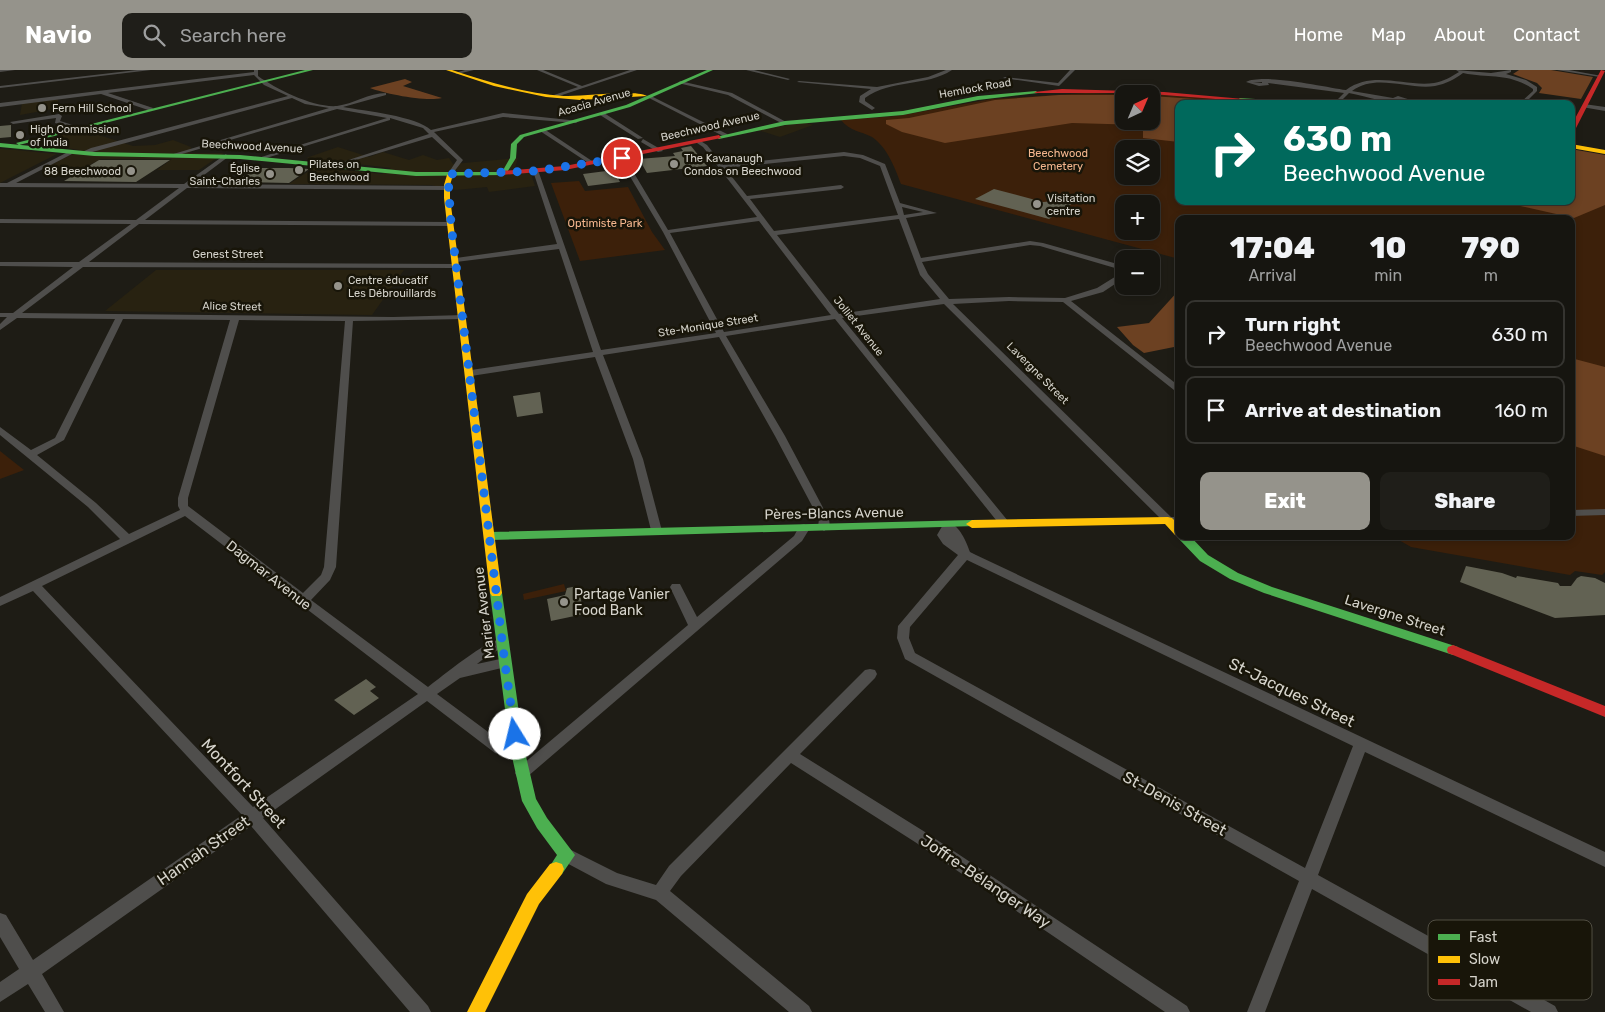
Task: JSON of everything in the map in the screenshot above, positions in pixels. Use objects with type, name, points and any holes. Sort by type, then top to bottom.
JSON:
[{"type":"street","points":[[0,72],[13,70]]},
{"type":"street","points":[[0,87],[103,73],[149,70]]},
{"type":"street","points":[[13,145],[310,70]]},
{"type":"street","points":[[452,72],[472,70]]},
{"type":"street","points":[[539,70],[581,87]]},
{"type":"street","points":[[556,96],[635,70]]},
{"type":"street","name":"Acacia Avenue","points":[[504,173],[512,158],[516,141],[522,136],[602,114],[651,97],[707,70]]},
{"type":"street","points":[[748,70],[788,79]]},
{"type":"street","points":[[940,70],[949,71]]},
{"type":"street","points":[[1005,78],[1061,88],[1073,70]]},
{"type":"street","points":[[1502,74],[1511,70]]},
{"type":"street","points":[[1559,70],[1602,73],[1575,124]]},
{"type":"street","points":[[799,82],[876,88],[929,79],[949,71]]},
{"type":"street","points":[[1339,100],[1355,87],[1370,83],[1446,84],[1461,71],[1502,74],[1524,81],[1535,88],[1535,91],[1525,100]]},
{"type":"street","points":[[0,105],[255,72],[264,82],[307,103],[393,117],[425,127],[460,160],[450,174]]},
{"type":"street","points":[[452,72],[507,88],[556,96],[588,98],[639,95],[651,97],[725,135]]},
{"type":"street","points":[[101,92],[103,73]]},
{"type":"street","points":[[680,82],[730,94],[785,123]]},
{"type":"street","points":[[1264,82],[1300,84],[1391,99]]},
{"type":"street","points":[[872,108],[862,102],[862,97],[876,88]]},
{"type":"street","name":"Hemlock Road","points":[[887,114],[1000,95],[1061,88],[1170,93],[1257,100]]},
{"type":"street","points":[[101,92],[151,110]]},
{"type":"street","points":[[173,155],[384,94]]},
{"type":"street","points":[[83,154],[291,96]]},
{"type":"street","points":[[1584,106],[1605,109]]},
{"type":"street","points":[[602,114],[660,151]]},
{"type":"street","name":"Beechwood Avenue","points":[[0,145],[83,154],[261,158],[388,172],[504,173],[592,164],[785,123],[887,114]]},
{"type":"street","points":[[13,122],[59,116],[57,122],[77,128]]},
{"type":"street","points":[[338,165],[431,133],[502,116],[576,121]]},
{"type":"street","points":[[261,158],[393,117]]},
{"type":"street","points":[[542,130],[592,164]]},
{"type":"street","name":"Jolliet Avenue","points":[[699,142],[705,146],[837,317],[1004,523]]},
{"type":"street","points":[[1575,147],[1605,152]]},
{"type":"street","points":[[2,187],[70,153]]},
{"type":"street","name":"Lavergne Street","points":[[720,167],[829,155],[861,156],[883,165],[924,275],[941,296],[1173,520]]},
{"type":"street","points":[[0,328],[14,315],[136,222],[226,156]]},
{"type":"street","points":[[622,158],[666,232],[721,334],[780,436],[824,519],[824,528]]},
{"type":"street","points":[[536,171],[638,460],[656,531]]},
{"type":"street","name":"Marier Avenue","points":[[450,174],[448,188],[451,224],[517,748],[529,801],[542,823],[567,855]]},
{"type":"street","points":[[2,187],[448,188]]},
{"type":"street","points":[[746,198],[841,187]]},
{"type":"street","points":[[773,233],[934,213],[898,204]]},
{"type":"street","points":[[666,232],[760,219]]},
{"type":"street","points":[[0,221],[451,224]]},
{"type":"street","name":"Ste-Monique Street","points":[[471,373],[932,302],[1009,299],[1065,300],[1082,297],[1100,290],[1122,276],[1122,272],[1118,267],[1101,260],[1035,244],[918,260]]},
{"type":"street","name":"Genest Street","points":[[0,264],[456,263],[562,246]]},
{"type":"street","points":[[1065,300],[1175,388]]},
{"type":"street","name":"Alice Street","points":[[0,315],[349,319],[464,317]]},
{"type":"street","points":[[31,454],[59,440],[120,316]]},
{"type":"street","points":[[0,602],[186,511],[183,506],[183,498],[235,318]]},
{"type":"street","points":[[303,601],[326,577],[330,568],[349,319]]},
{"type":"street","points":[[0,430],[92,506],[127,539]]},
{"type":"street","name":"Dagmar Avenue","points":[[186,511],[500,749],[517,748]]},
{"type":"street","points":[[1575,513],[1605,512]]},
{"type":"street","name":"Pères-Blancs Avenue","points":[[490,536],[506,534],[1173,520]]},
{"type":"street","name":"St-Jacques Street","points":[[948,526],[943,536],[946,541],[965,554],[1605,860]]},
{"type":"street","points":[[522,773],[798,538],[804,528]]},
{"type":"street","name":"Lavergne Street","points":[[1187,540],[1204,558],[1234,576],[1268,590],[1446,647],[1605,712]]},
{"type":"street","name":"St-Denis Street","points":[[965,554],[957,566],[904,626],[903,638],[910,656],[1428,944]]},
{"type":"street","name":"Montfort Street","points":[[34,585],[252,816],[422,1012]]},
{"type":"street","points":[[676,587],[695,626]]},
{"type":"street","name":"Hannah Street","points":[[0,992],[456,674],[482,653],[503,642]]},
{"type":"street","name":"Hannah Street","points":[[456,674],[505,664]]},
{"type":"street","points":[[660,893],[674,871],[870,674]]},
{"type":"street","points":[[1256,1012],[1361,744]]},
{"type":"street","name":"Joffre-Bélanger Way","points":[[789,755],[920,837],[1181,1012]]},
{"type":"street","points":[[476,1012],[533,899],[567,855],[584,866],[641,889],[660,893],[804,1012]]},
{"type":"street","points":[[0,921],[55,1012]]},
{"type":"street","name":"St-Denis Street","points":[[1528,1000],[1549,1012]]},
{"type":"shaded area","points":[[1519,70],[1551,70],[1593,77],[1581,99],[1539,93],[1542,88],[1537,83],[1513,74]]},
{"type":"shaded area","points":[[405,79],[412,82],[403,86],[442,98],[406,97],[370,88]]},
{"type":"shaded area","points":[[1059,95],[1115,95],[1115,124],[1072,123],[945,143],[902,132],[886,124],[886,120],[909,118],[995,100]]},
{"type":"shaded area","points":[[1160,97],[1211,100],[1175,100],[1175,142],[1143,138],[1143,130],[1160,130]]},
{"type":"shaded area","name":"Fern Hill School","points":[[58,99],[58,104],[74,105],[20,115],[22,103]]},
{"type":"shaded area","points":[[805,122],[813,125],[780,137],[758,130]]},
{"type":"shaded area","points":[[76,131],[91,136],[99,135],[133,146],[155,145],[173,140],[191,147],[190,153],[224,153],[199,170],[157,170],[172,159],[101,159],[82,169],[43,169],[80,150],[32,143]]},
{"type":"shaded area","points":[[338,147],[369,157],[383,152],[409,160],[423,155],[437,160],[449,158],[453,164],[518,158],[515,168],[531,174],[535,186],[489,192],[487,187],[456,190],[431,185],[289,184],[315,167],[382,174],[391,168],[306,158]]},
{"type":"shaded area","points":[[0,149],[16,150],[57,154],[0,183]]},
{"type":"shaded area","points":[[1575,150],[1605,155],[1605,205],[1575,218],[1575,215],[1561,215],[1516,205],[1575,205]]},
{"type":"shaded area","points":[[156,270],[404,270],[372,315],[105,311]]},
{"type":"shaded area","points":[[1175,294],[1175,347],[1144,353],[1133,345],[1117,327],[1149,323]]},
{"type":"shaded area","points":[[1575,359],[1605,367],[1605,456],[1575,446]]},
{"type":"green space","name":"Beechwood Cemetery","points":[[1086,93],[1115,94],[1115,130],[1160,130],[1160,95],[1230,100],[1175,100],[1175,205],[1575,205],[1575,196],[1605,155],[1605,572],[1602,575],[1575,571],[1570,575],[1411,547],[1399,540],[1575,540],[1575,215],[1175,215],[1175,258],[1160,254],[1160,250],[1146,250],[901,184],[890,158],[882,146],[872,137],[852,129],[841,120],[897,116],[992,99]]},
{"type":"green space","name":"Optimiste Park","points":[[579,181],[585,191],[628,187],[652,232],[665,250],[580,261],[551,183]]},
{"type":"green space","points":[[0,451],[24,470],[0,479]]},
{"type":"green space","points":[[564,584],[566,591],[524,600],[523,594]]},
{"type":"building","points":[[11,125],[11,137],[0,138],[0,126]]},
{"type":"building","name":"The Kavanaugh Condos on Beechwood","points":[[691,146],[707,166],[647,173],[639,159],[675,156],[673,153],[683,151],[681,148]]},
{"type":"building","name":"88 Beechwood","points":[[99,160],[170,160],[136,182],[64,181]]},
{"type":"building","points":[[258,168],[309,169],[289,183],[234,182]]},
{"type":"building","points":[[614,170],[620,182],[588,186],[583,174]]},
{"type":"building","name":"Visitation centre","points":[[994,189],[1043,202],[1079,199],[1049,219],[975,199]]},
{"type":"building","points":[[540,392],[543,413],[517,417],[513,396]]},
{"type":"building","points":[[1466,566],[1502,573],[1516,578],[1517,576],[1558,583],[1560,586],[1571,586],[1581,576],[1595,578],[1605,583],[1605,615],[1555,618],[1460,582]]},
{"type":"building","name":"Partage Vanier Food Bank","points":[[578,586],[584,614],[551,621],[547,599],[565,595],[567,588]]},
{"type":"building","points":[[366,679],[376,687],[370,691],[379,698],[354,715],[334,700]]},
{"type":"traffic: fast","points":[[19,143],[311,70]]},
{"type":"traffic: fast","points":[[504,173],[513,158],[514,144],[522,136],[628,106],[711,70]]},
{"type":"traffic: fast","points":[[719,137],[785,123],[903,113],[978,98],[1036,92]]},
{"type":"traffic: fast","points":[[1241,99],[1254,100]]},
{"type":"traffic: fast","points":[[0,145],[94,154],[240,157],[416,174],[500,173]]},
{"type":"traffic: fast","points":[[490,536],[972,524]]},
{"type":"traffic: fast","points":[[1187,540],[1204,558],[1234,576],[1268,590],[1453,650]]},
{"type":"traffic: fast","points":[[496,593],[517,748],[529,801],[542,823],[567,855],[556,869]]},
{"type":"traffic: slow","points":[[448,70],[480,81],[546,96],[580,98],[645,96]]},
{"type":"traffic: slow","points":[[1575,147],[1605,152]]},
{"type":"traffic: slow","points":[[450,175],[447,185],[447,198],[496,593]]},
{"type":"traffic: slow","points":[[972,524],[1168,520],[1175,528]]},
{"type":"traffic: slow","points":[[476,1012],[533,899],[556,869]]},
{"type":"traffic: jam","points":[[1575,124],[1603,70]]},
{"type":"traffic: jam","points":[[1036,92],[1138,92],[1241,99]]},
{"type":"traffic: jam","points":[[500,173],[565,168],[719,137]]},
{"type":"traffic: jam","points":[[1453,650],[1605,712]]},
{"type":"place","name":"Fern Hill School","points":[[42,108]]},
{"type":"place","name":"High Commission of India","points":[[20,135]]},
{"type":"place","name":"The Kavanaugh Condos on Beechwood","points":[[674,164]]},
{"type":"place","name":"Pilates on Beechwood","points":[[299,170]]},
{"type":"place","name":"88 Beechwood","points":[[131,171]]},
{"type":"place","name":"Église Saint-Charles","points":[[270,174]]},
{"type":"place","name":"Visitation centre","points":[[1037,204]]},
{"type":"place","name":"Centre éducatif Les Débrouillards","points":[[338,286]]},
{"type":"place","name":"Partage Vanier Food Bank","points":[[564,602]]},
{"type":"route","points":[[515,734],[451,224],[448,178],[450,174],[504,173],[550,169],[622,158]]}]
